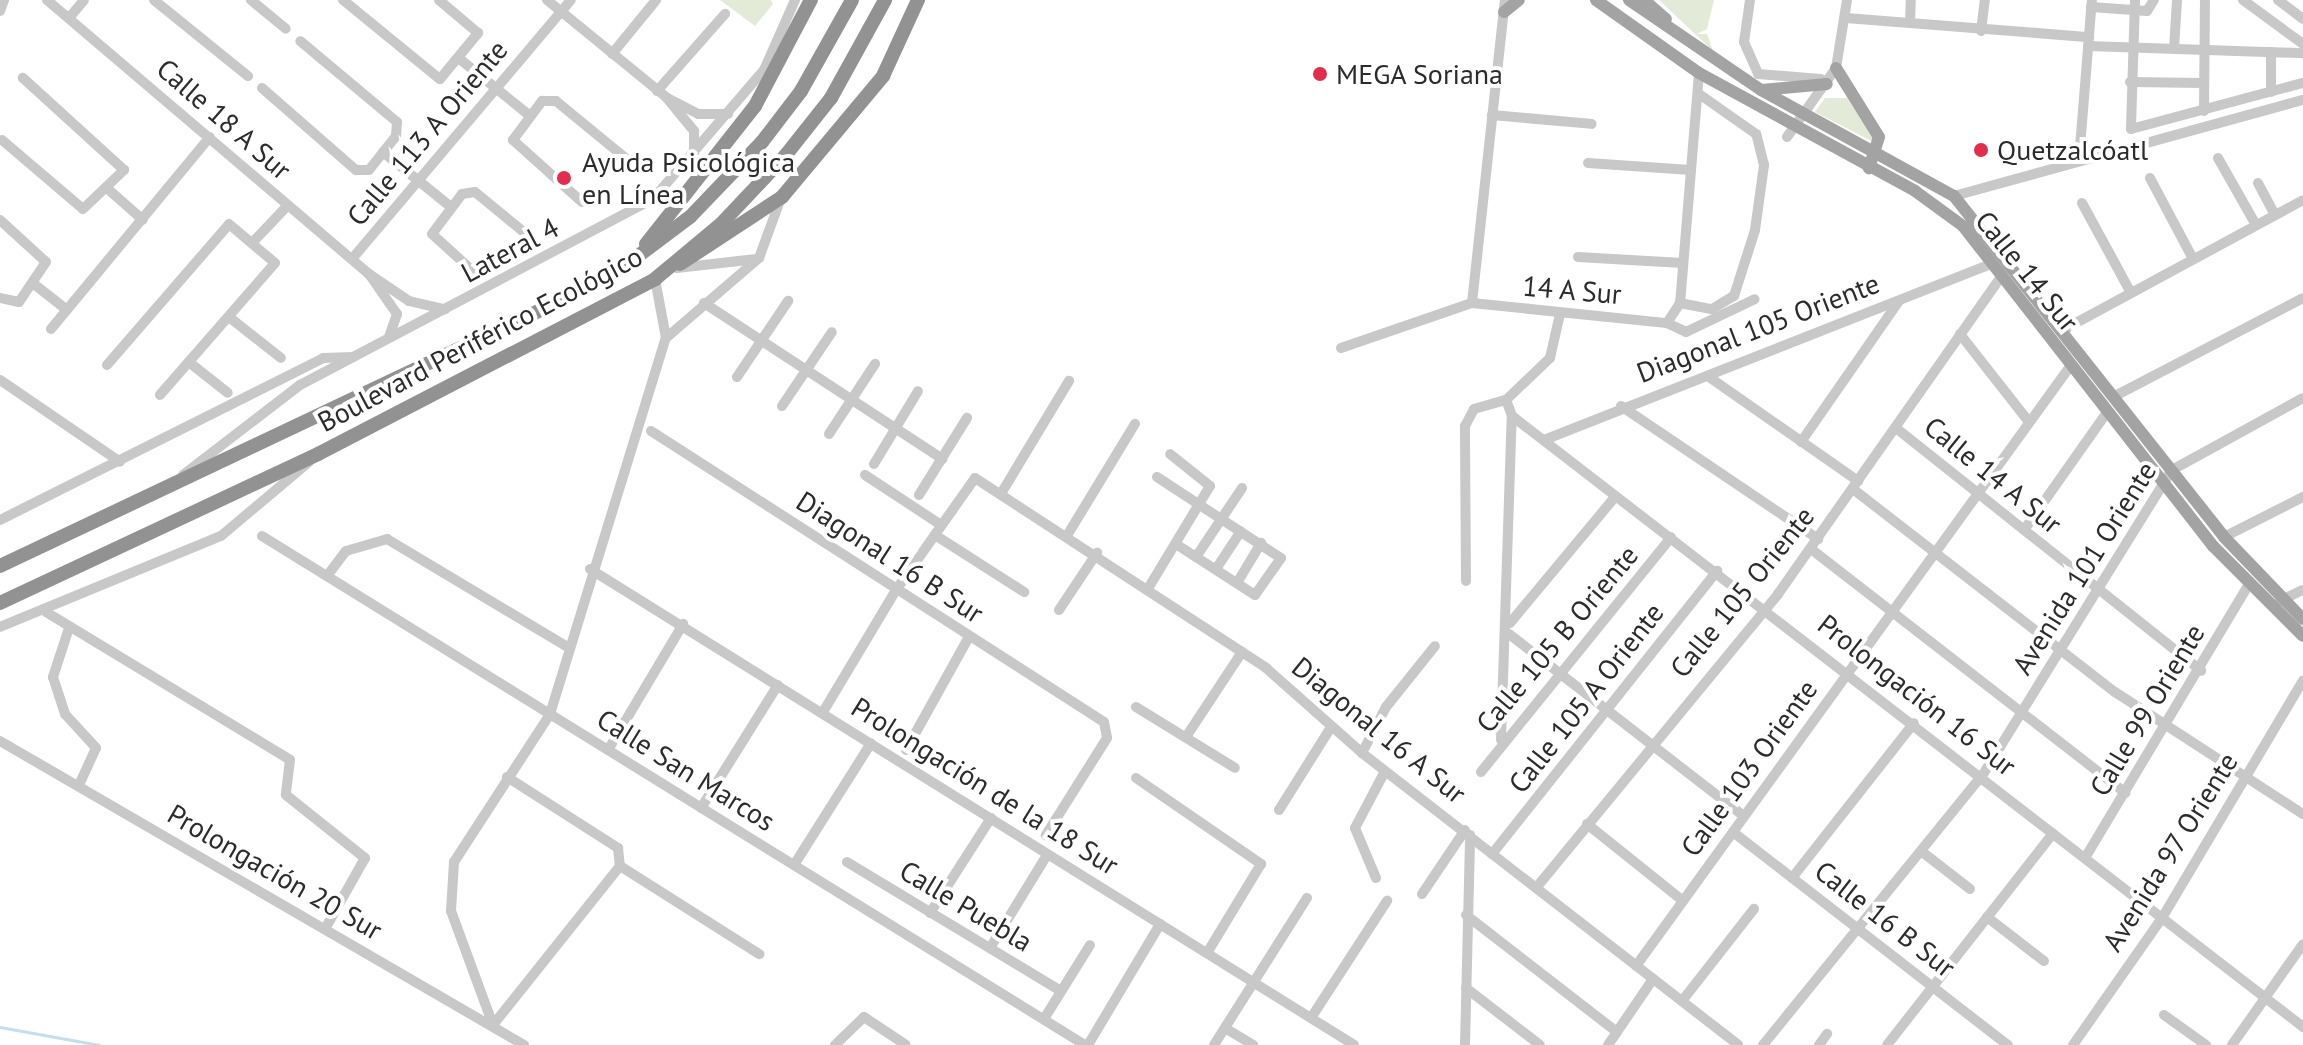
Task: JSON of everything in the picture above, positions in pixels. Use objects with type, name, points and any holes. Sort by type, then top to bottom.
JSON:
[{"type":"highway","points":[[634,259],[755,106],[811,0]]},
{"type":"highway","name":"Boulevard Periférico Ecológico","points":[[0,566],[182,475],[566,298],[634,259],[690,217],[762,142],[801,91],[852,0]]},
{"type":"highway","name":"Boulevard Periférico Ecológico","points":[[0,603],[318,454],[655,279],[785,156],[838,88],[885,0]]},
{"type":"highway","points":[[667,269],[717,246],[782,197],[883,76],[918,0]]},
{"type":"main road","points":[[1504,6],[1519,0]]},
{"type":"main road","name":"Calle 14 Sur","points":[[1596,0],[1699,73],[1791,132],[1869,168],[1947,212],[2247,587],[2303,636]]},
{"type":"main road","name":"Calle 14 Sur","points":[[1629,0],[1676,35],[1761,90],[1879,151],[1954,196],[2224,537],[2280,601],[2303,619]]},
{"type":"main road","points":[[1644,0],[1676,35]]},
{"type":"main road","points":[[1761,90],[1831,77],[1879,137],[1879,151],[1869,168]]},
{"type":"street","points":[[0,11],[4,0]]},
{"type":"street","name":"Calle 18 A Sur","points":[[47,0],[369,274],[427,309],[448,309]]},
{"type":"street","points":[[69,18],[84,0]]},
{"type":"street","points":[[154,0],[248,76]]},
{"type":"street","points":[[251,0],[286,29]]},
{"type":"street","points":[[343,0],[435,77],[461,60],[478,33],[439,0]]},
{"type":"street","points":[[547,0],[662,95],[690,124],[694,156]]},
{"type":"street","name":"Calle 113 A Oriente","points":[[352,259],[571,0]]},
{"type":"street","points":[[612,54],[656,0]]},
{"type":"street","name":"Lateral 4","points":[[182,475],[300,385],[638,210],[694,156],[769,61],[795,0]]},
{"type":"street","points":[[1750,0],[1744,42],[1758,74],[1831,77]]},
{"type":"street","points":[[1791,132],[1831,77],[1846,18],[1847,0]]},
{"type":"street","points":[[1910,23],[1911,0]]},
{"type":"street","points":[[1981,31],[1985,0]]},
{"type":"street","points":[[2174,49],[2177,0]]},
{"type":"street","points":[[2204,111],[2205,0]]},
{"type":"street","points":[[2243,0],[2303,44]]},
{"type":"street","points":[[2278,0],[2303,19]]},
{"type":"street","points":[[2079,160],[2091,3],[2152,5]]},
{"type":"street","points":[[2134,5],[2130,47],[2131,129],[2303,83]]},
{"type":"street","points":[[1341,348],[1472,303],[1504,6]]},
{"type":"street","points":[[662,95],[725,14]]},
{"type":"street","points":[[1846,18],[2130,47],[2303,53]]},
{"type":"street","points":[[262,88],[356,170],[369,170],[383,152],[397,122],[300,41]]},
{"type":"street","points":[[2271,52],[2271,92]]},
{"type":"street","points":[[461,60],[529,115]]},
{"type":"street","points":[[1699,73],[1680,303],[1667,323],[1677,330],[1755,299]]},
{"type":"street","points":[[2,140],[83,209],[109,190],[123,165],[23,78]]},
{"type":"street","points":[[2130,82],[2203,83]]},
{"type":"street","points":[[1680,303],[1712,309],[1728,302],[1755,230],[1761,141],[1699,94]]},
{"type":"street","points":[[662,95],[698,114],[728,114]]},
{"type":"street","points":[[582,202],[516,146],[529,115],[549,97],[634,165]]},
{"type":"street","points":[[1954,196],[2303,100]]},
{"type":"street","points":[[690,124],[698,114]]},
{"type":"street","points":[[1492,115],[1592,124]]},
{"type":"street","points":[[51,329],[210,137]]},
{"type":"street","points":[[383,152],[451,207]]},
{"type":"street","points":[[2218,158],[2256,225]]},
{"type":"street","points":[[1588,163],[1691,170]]},
{"type":"street","points":[[2150,178],[2193,259]]},
{"type":"street","points":[[2258,183],[2275,215]]},
{"type":"street","points":[[109,190],[143,220]]},
{"type":"street","points":[[476,274],[432,234],[462,194],[475,192],[531,238]]},
{"type":"street","points":[[666,338],[759,258],[782,197]]},
{"type":"street","points":[[2061,331],[2303,200]]},
{"type":"street","points":[[2082,203],[2131,293]]},
{"type":"street","points":[[252,243],[288,205]]},
{"type":"street","points":[[0,220],[44,258],[34,284],[14,304],[0,298]]},
{"type":"street","points":[[107,365],[229,224],[275,263],[160,395]]},
{"type":"street","points":[[1578,257],[1683,263]]},
{"type":"street","points":[[667,269],[759,258]]},
{"type":"street","name":"Diagonal 105 Oriente","points":[[1544,440],[1621,406],[1709,377],[1991,264]]},
{"type":"street","name":"Calle 18 A Sur","points":[[369,274],[394,309]]},
{"type":"street","name":"Calle 105 Oriente","points":[[1536,888],[1811,549],[2001,277]]},
{"type":"street","points":[[493,1025],[448,888],[458,853],[550,714],[566,646],[666,338],[655,279]]},
{"type":"street","points":[[34,284],[67,310]]},
{"type":"street","points":[[387,340],[396,328],[394,309],[405,297]]},
{"type":"street","points":[[2113,397],[2303,298]]},
{"type":"street","points":[[1801,442],[1900,299]]},
{"type":"street","points":[[737,377],[788,301]]},
{"type":"street","points":[[704,303],[760,343],[942,459]]},
{"type":"street","name":"14 A Sur","points":[[1472,303],[1667,323]]},
{"type":"street","points":[[1466,581],[1465,426],[1474,409],[1506,400],[1550,358],[1560,314]]},
{"type":"street","points":[[229,317],[281,358]]},
{"type":"street","points":[[782,406],[832,332]]},
{"type":"street","points":[[1960,334],[2029,422]]},
{"type":"street","points":[[0,520],[323,358],[353,357]]},
{"type":"street","points":[[190,363],[228,393]]},
{"type":"street","points":[[829,434],[875,364]]},
{"type":"street","name":"Calle 103 Oriente","points":[[1636,966],[2071,365]]},
{"type":"street","points":[[1709,377],[1856,485],[2059,651],[2165,728],[2303,814]]},
{"type":"street","points":[[0,380],[120,462]]},
{"type":"street","points":[[1002,492],[1069,381]]},
{"type":"street","points":[[874,464],[918,391]]},
{"type":"street","name":"Avenida 101 Oriente","points":[[1763,1045],[1982,776],[2172,470],[2303,398]]},
{"type":"street","points":[[1501,740],[1509,629],[1512,416],[1506,400]]},
{"type":"street","points":[[1621,406],[1818,539]]},
{"type":"street","points":[[2024,530],[2108,411]]},
{"type":"street","name":"Prolongación 16 Sur","points":[[1512,416],[1766,608],[2303,1027]]},
{"type":"street","points":[[919,495],[967,418]]},
{"type":"street","points":[[1068,534],[1135,424]]},
{"type":"street","name":"Calle 14 A Sur","points":[[1896,428],[2201,671]]},
{"type":"street","name":"Diagonal 16 B Sur","points":[[651,431],[1104,722],[1107,738],[1046,835]]},
{"type":"street","points":[[0,627],[46,612],[221,536],[318,454]]},
{"type":"street","points":[[1149,587],[1200,505],[1209,480],[1170,454]]},
{"type":"street","points":[[865,475],[1024,592]]},
{"type":"street","points":[[1157,477],[1281,556],[1262,591],[1237,583],[1176,544]]},
{"type":"street","name":"Diagonal 16 A Sur","points":[[938,530],[972,479],[1002,492],[1068,534],[1242,652],[1362,753],[1468,832],[1492,854],[1738,1045]]},
{"type":"street","points":[[1196,557],[1242,488]]},
{"type":"street","points":[[1509,629],[1616,496]]},
{"type":"street","points":[[2224,537],[2303,497]]},
{"type":"street","points":[[823,712],[896,590],[938,530]]},
{"type":"street","points":[[1216,569],[1241,531]]},
{"type":"street","name":"Calle San Marcos","points":[[262,536],[1087,1045]]},
{"type":"street","name":"Calle 105 B Oriente","points":[[1481,772],[1501,740],[1560,674],[1671,537]]},
{"type":"street","points":[[327,576],[346,551],[387,539],[566,646]]},
{"type":"street","points":[[1237,583],[1261,543]]},
{"type":"street","points":[[1811,549],[2125,793]]},
{"type":"street","points":[[1059,610],[1097,553]]},
{"type":"street","name":"Prolongación de la 18 Sur","points":[[590,569],[683,624],[1354,1045]]},
{"type":"street","name":"Calle 105 A Oriente","points":[[1492,854],[1717,571]]},
{"type":"street","name":"Calle 99 Oriente","points":[[2085,858],[2201,671],[2247,587]]},
{"type":"street","points":[[2280,601],[2303,590]]},
{"type":"street","points":[[46,612],[290,760],[286,795],[365,858],[325,929]]},
{"type":"street","points":[[608,750],[683,624]]},
{"type":"street","points":[[69,628],[53,677],[65,714],[96,748],[79,785]]},
{"type":"street","points":[[1509,629],[1606,711],[1744,816]]},
{"type":"street","points":[[906,750],[969,637]]},
{"type":"street","points":[[1362,753],[1386,707],[1435,646]]},
{"type":"street","points":[[1186,737],[1242,652]]},
{"type":"street","name":"Avenida 97 Oriente","points":[[2073,1045],[2162,918],[2303,681]]},
{"type":"street","points":[[701,808],[778,685]]},
{"type":"street","points":[[1136,707],[1235,768]]},
{"type":"street","points":[[1792,878],[1914,723]]},
{"type":"street","points":[[1279,810],[1331,727]]},
{"type":"street","name":"Prolongación 20 Sur","points":[[0,741],[524,1045]]},
{"type":"street","points":[[794,865],[871,743]]},
{"type":"street","points":[[1376,878],[1355,828],[1385,771]]},
{"type":"street","points":[[493,1025],[620,866],[618,848],[507,777]]},
{"type":"street","points":[[1136,778],[1261,864],[1207,953]]},
{"type":"street","points":[[930,913],[991,818]]},
{"type":"street","points":[[1587,824],[1683,901]]},
{"type":"street","points":[[1422,894],[1468,832]]},
{"type":"street","points":[[1465,1045],[1468,832]]},
{"type":"street","name":"Calle 16 B Sur","points":[[1733,832],[2008,1045]]},
{"type":"street","points":[[1890,1044],[2053,833]]},
{"type":"street","points":[[1921,851],[1970,889]]},
{"type":"street","points":[[990,948],[1047,855]]},
{"type":"street","name":"Calle Puebla","points":[[847,862],[1061,991]]},
{"type":"street","points":[[620,866],[759,954]]},
{"type":"street","points":[[1214,1045],[1307,898]]},
{"type":"street","points":[[1311,1018],[1387,901]]},
{"type":"street","points":[[1682,1001],[1754,909]]},
{"type":"street","points":[[1466,915],[1617,1032]]},
{"type":"street","points":[[1987,917],[2044,961]]},
{"type":"street","points":[[1087,1045],[1160,924]]},
{"type":"street","points":[[2232,1045],[2267,1001],[2303,944]]},
{"type":"street","points":[[1044,1019],[1090,945]]},
{"type":"street","points":[[1608,1045],[1653,979]]},
{"type":"street","points":[[1466,988],[1540,1045]]},
{"type":"street","points":[[2164,1015],[2206,1045]]},
{"type":"street","points":[[835,1045],[864,1017],[906,1045]]},
{"type":"street","points":[[1225,1028],[1253,1045]]},
{"type":"street","points":[[1819,1045],[1827,1034]]},
{"type":"green space","points":[[720,0],[771,0],[773,4],[755,26]]},
{"type":"green space","points":[[1659,0],[1714,0],[1707,29],[1697,34],[1707,34],[1713,51]]},
{"type":"green space","points":[[1825,98],[1847,98],[1877,144],[1815,112]]},
{"type":"waterway","points":[[0,1027],[99,1045]]},
{"type":"place","name":"MEGA Soriana","points":[[1320,74]]},
{"type":"place","name":"Quetzalcóatl","points":[[1981,150]]},
{"type":"place","name":"Ayuda Psicológica en Línea","points":[[564,178]]}]
